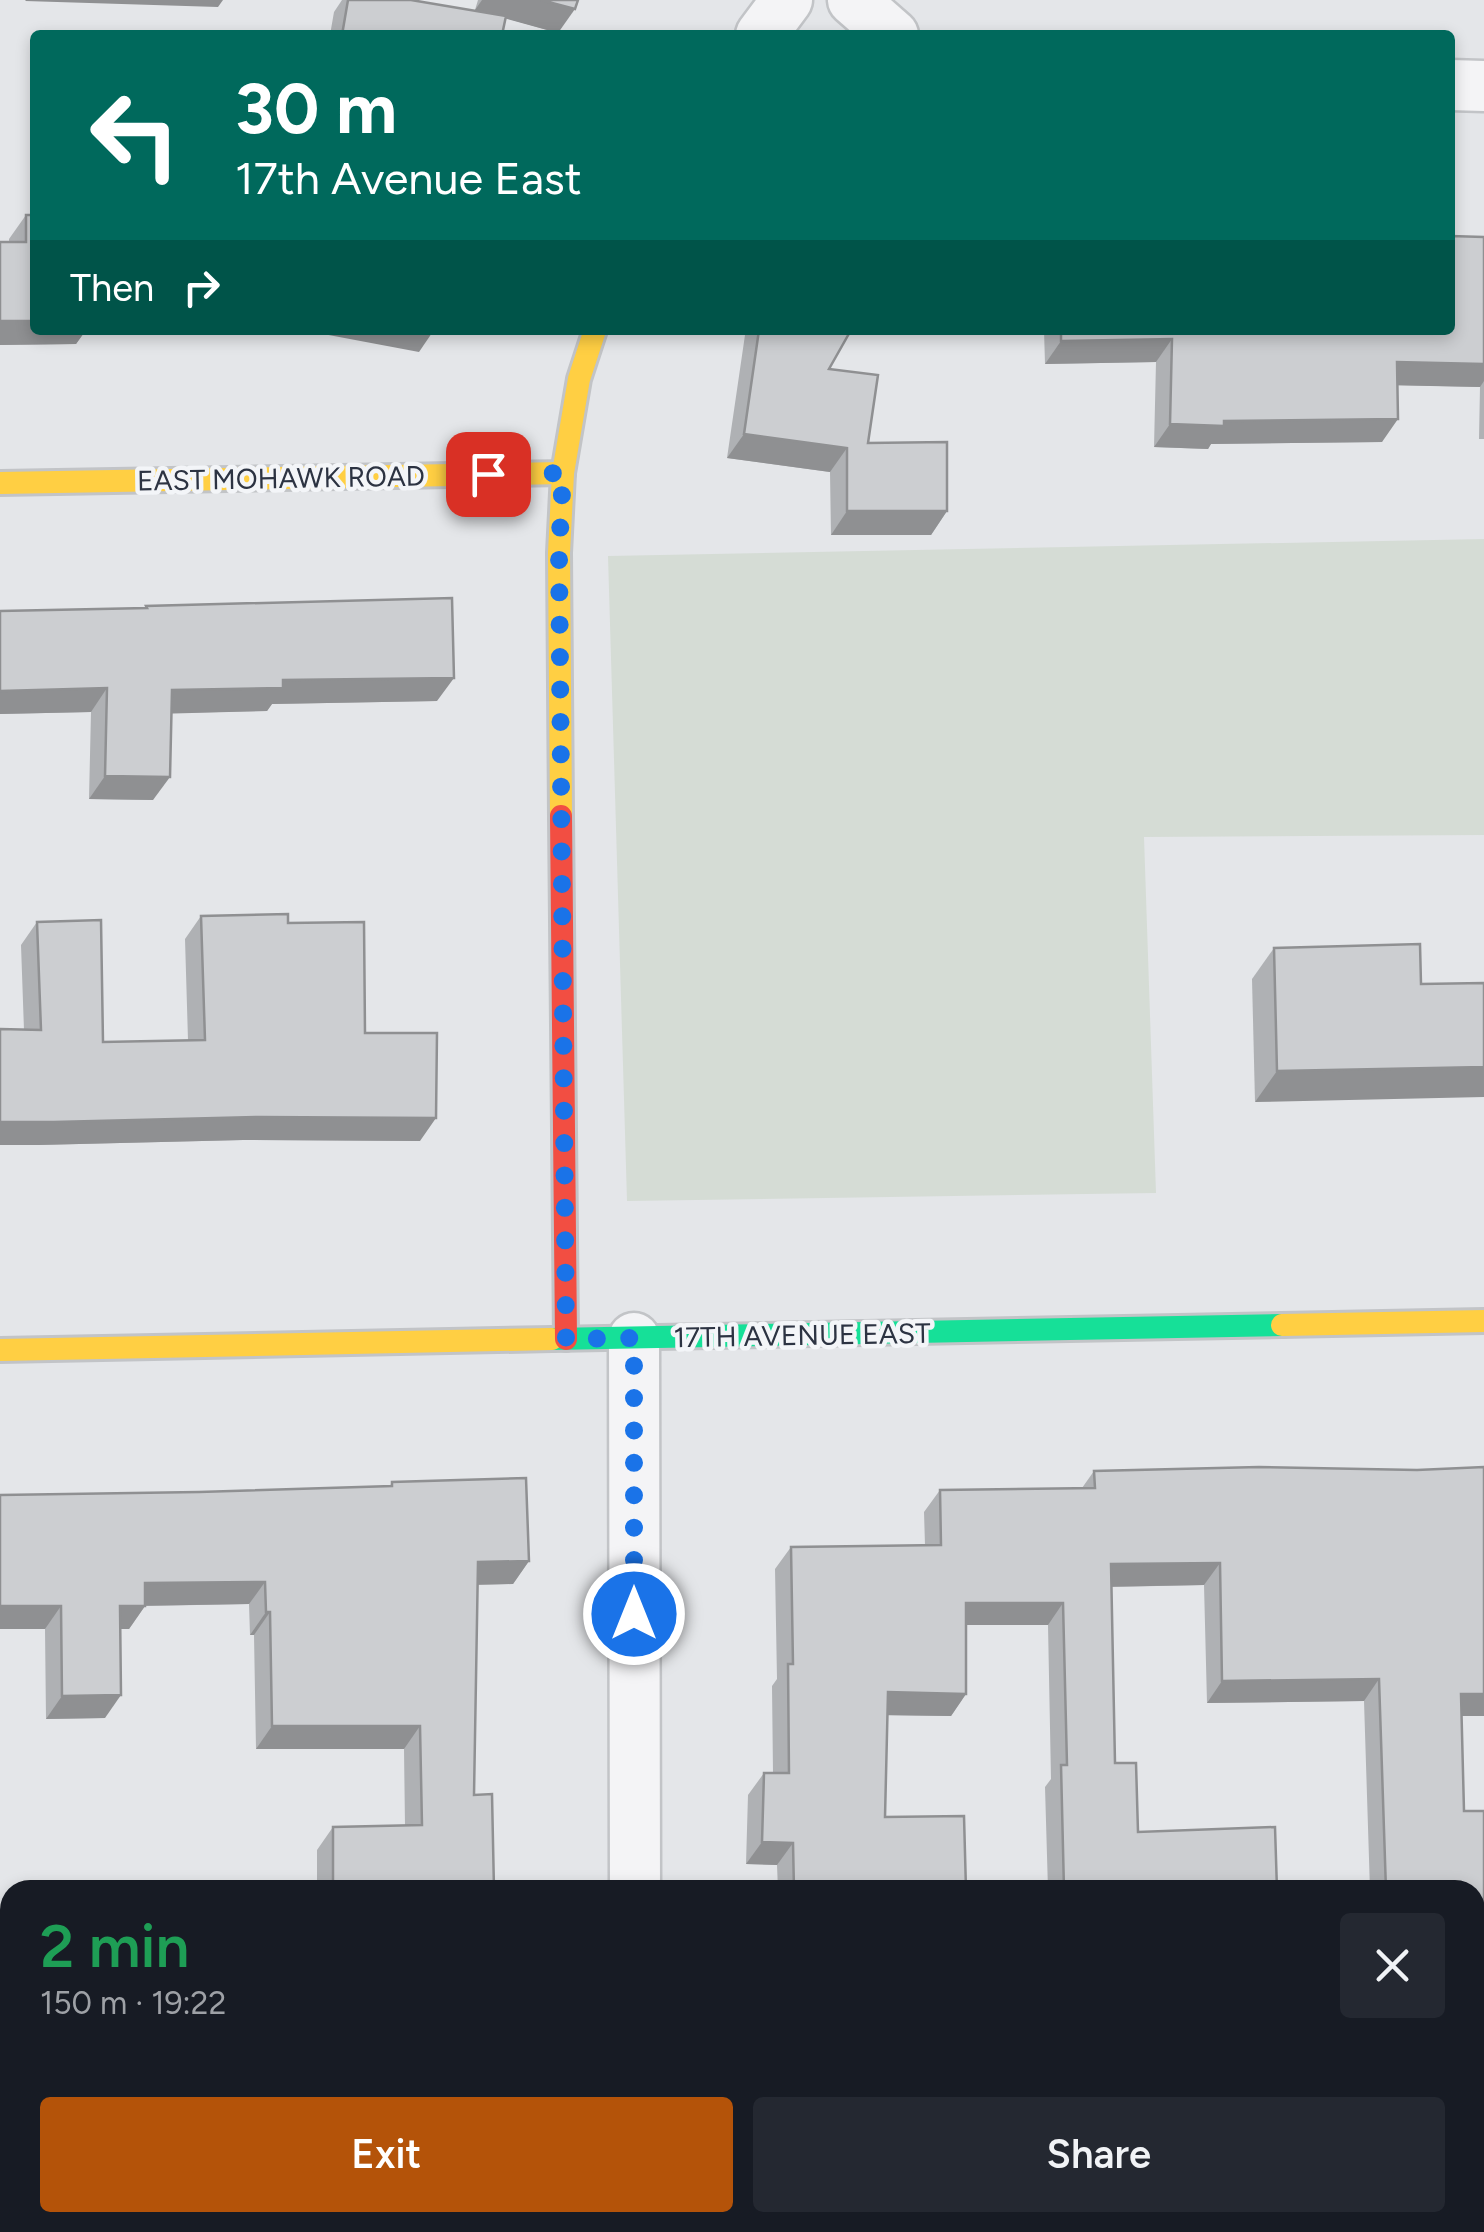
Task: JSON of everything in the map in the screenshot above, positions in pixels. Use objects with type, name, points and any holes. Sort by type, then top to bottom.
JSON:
[{"type":"street","points":[[765,30],[787,0]]},
{"type":"street","points":[[853,0],[888,30]]},
{"type":"street","points":[[1455,85],[1484,86]]},
{"type":"street","points":[[566,1339],[559,573],[563,473],[579,379],[593,335]]},
{"type":"street","name":"EAST MOHAWK ROAD","points":[[0,483],[563,473]]},
{"type":"street","name":"17TH AVENUE EAST","points":[[0,1350],[1484,1320]]},
{"type":"street","points":[[634,1338],[635,1880]]},
{"type":"shaded area","points":[[1484,539],[1484,835],[1144,837],[1156,1193],[627,1201],[608,556]]},
{"type":"building","points":[[348,0],[411,0],[506,16],[503,30],[343,30]]},
{"type":"building","points":[[541,0],[578,0],[575,9]]},
{"type":"building","points":[[26,215],[30,215],[30,321],[0,321],[0,242],[26,242]]},
{"type":"building","points":[[1455,236],[1484,237],[1484,364],[1397,362],[1398,419],[1224,421],[1224,426],[1170,424],[1172,339],[1061,341],[1061,335],[1455,335]]},
{"type":"building","points":[[758,335],[848,335],[829,369],[878,375],[868,443],[947,442],[947,511],[847,511],[847,448],[744,434]]},
{"type":"building","points":[[452,598],[454,678],[283,680],[283,688],[172,690],[170,777],[105,776],[107,688],[0,691],[0,611]]},
{"type":"building","points":[[288,914],[288,923],[364,922],[365,1033],[437,1033],[436,1118],[0,1122],[0,1029],[41,1030],[37,922],[101,920],[103,1042],[205,1040],[201,916]]},
{"type":"building","points":[[1420,944],[1421,984],[1484,983],[1484,1067],[1277,1071],[1274,948]]},
{"type":"building","points":[[1484,1467],[1484,1694],[1461,1694],[1464,1811],[1484,1811],[1484,1880],[1386,1880],[1379,1679],[1222,1681],[1220,1563],[1111,1564],[1115,1763],[1136,1763],[1138,1832],[1275,1827],[1277,1880],[1064,1880],[1061,1765],[1067,1765],[1063,1603],[966,1603],[966,1694],[888,1692],[885,1817],[964,1816],[966,1880],[794,1880],[793,1843],[762,1842],[764,1773],[789,1773],[788,1664],[793,1664],[791,1547],[941,1545],[940,1490],[1095,1488],[1094,1471]]},
{"type":"building","points":[[526,1478],[529,1561],[478,1562],[474,1795],[492,1794],[494,1880],[333,1880],[333,1827],[422,1825],[420,1726],[272,1726],[270,1612],[266,1612],[265,1582],[145,1583],[145,1606],[120,1606],[121,1695],[62,1696],[61,1606],[0,1606],[0,1495],[392,1486],[392,1482]]},
{"type":"traffic: fast","points":[[552,1339],[1282,1325]]},
{"type":"traffic: slow","points":[[561,816],[559,553],[563,473],[579,379],[593,335]]},
{"type":"traffic: slow","points":[[0,483],[563,473]]},
{"type":"traffic: slow","points":[[1282,1325],[1484,1321]]},
{"type":"traffic: slow","points":[[0,1350],[552,1339]]},
{"type":"traffic: jam","points":[[561,816],[566,1339]]},
{"type":"route","points":[[488,474],[563,473],[559,553],[566,1339],[634,1338],[634,1614]]}]
